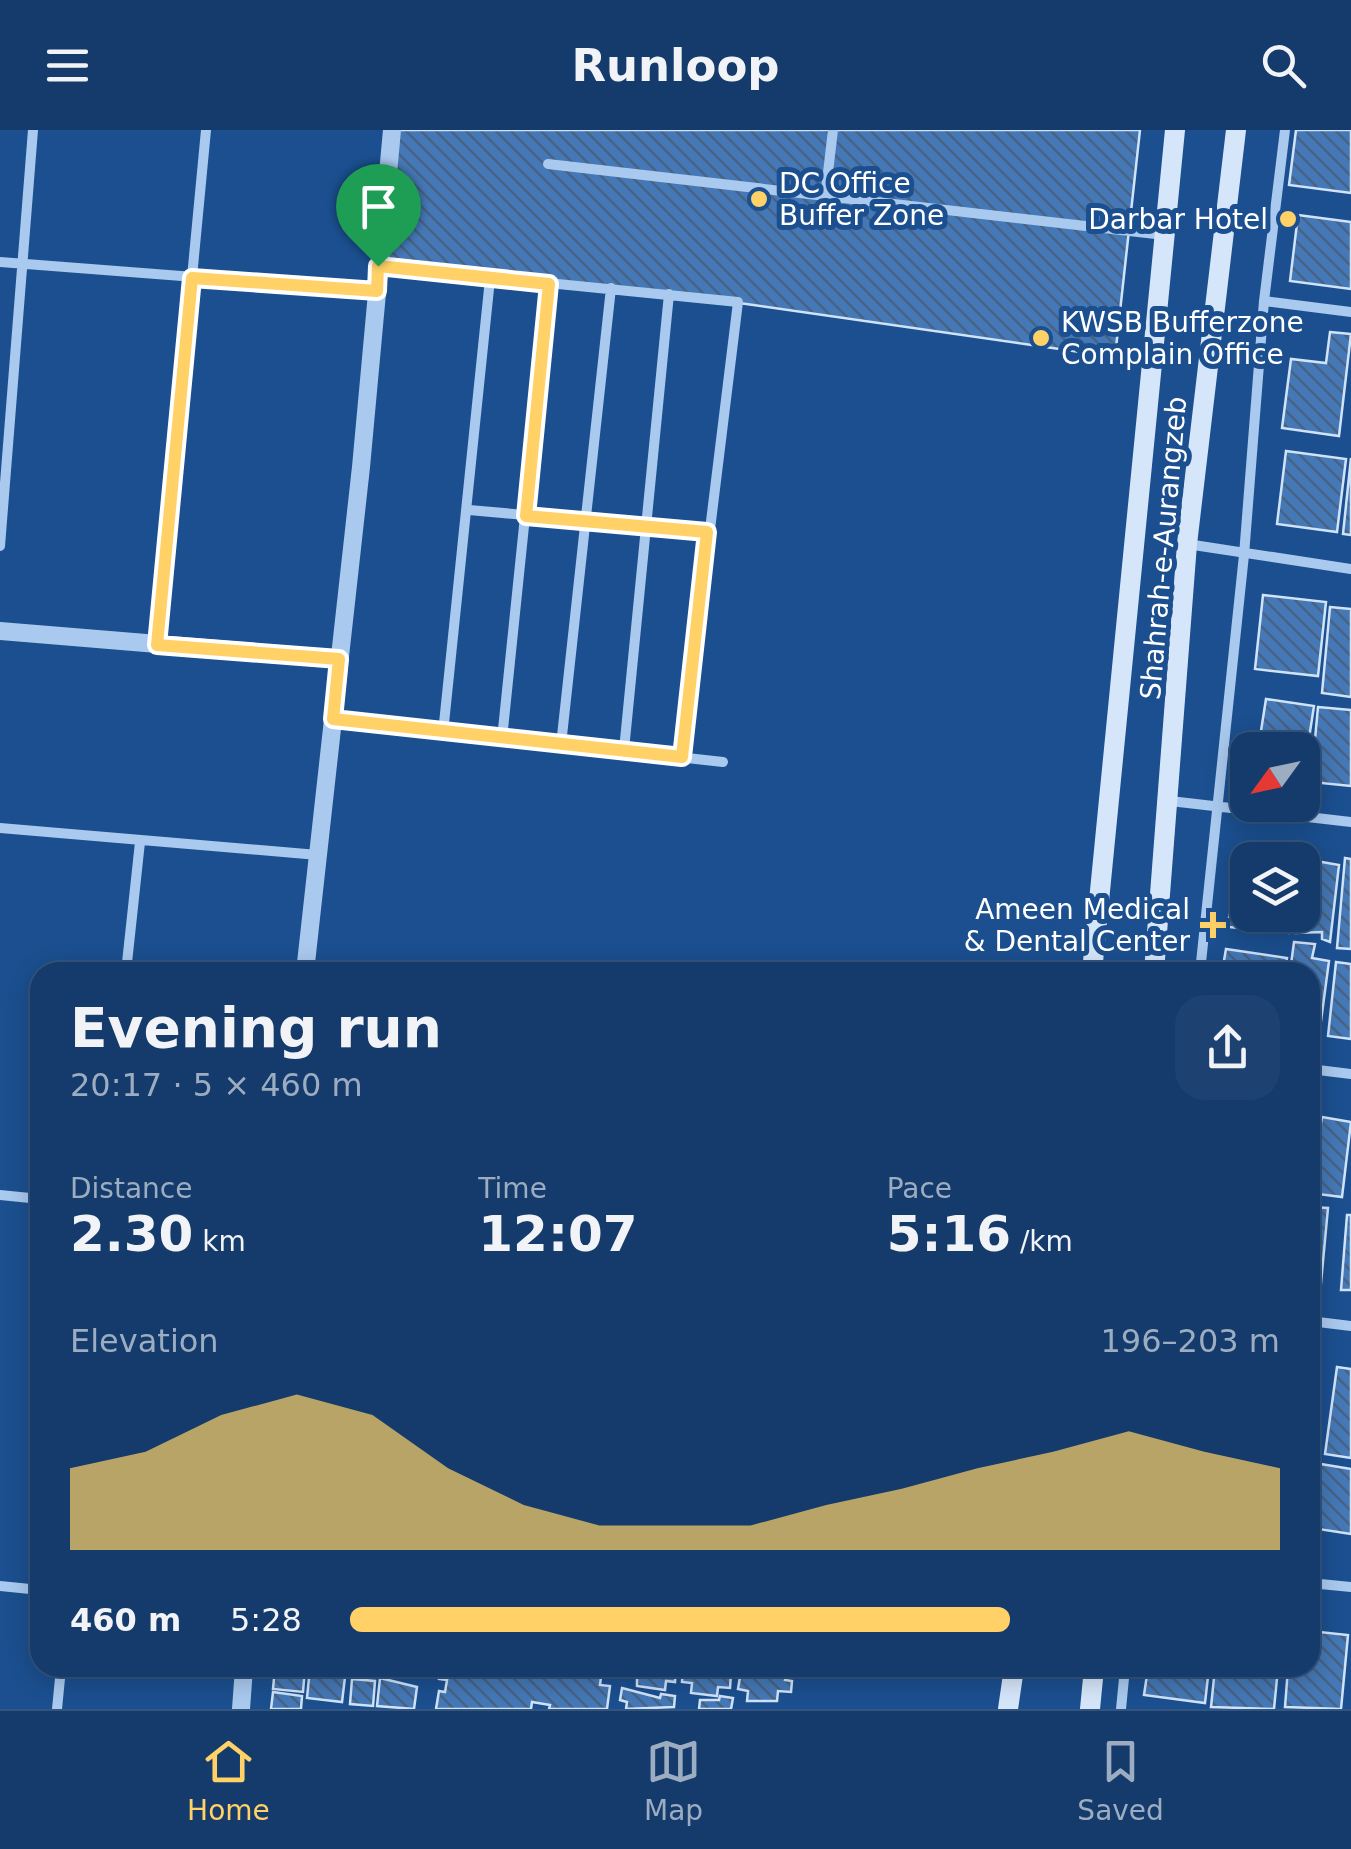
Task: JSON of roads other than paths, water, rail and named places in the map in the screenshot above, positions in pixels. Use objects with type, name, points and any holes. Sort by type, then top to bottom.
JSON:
[{"type":"main road","name":"Shahrah-e-Aurangzeb","points":[[1093,962],[1175,130]]},
{"type":"main road","name":"Shahrah-e-Aurangzeb","points":[[1155,962],[1170,801],[1186,544],[1236,130]]},
{"type":"main road","points":[[1008,1709],[1013,1677]]},
{"type":"main road","points":[[1090,1709],[1093,1677]]},
{"type":"street","points":[[0,546],[20,263],[34,130]]},
{"type":"street","points":[[157,645],[206,130]]},
{"type":"street","points":[[305,962],[392,130]]},
{"type":"street","points":[[826,198],[833,130]]},
{"type":"street","points":[[1201,962],[1244,555],[1264,301],[1285,130]]},
{"type":"street","points":[[548,164],[1164,235]]},
{"type":"street","points":[[0,262],[377,291]]},
{"type":"street","points":[[378,266],[738,302],[682,757]]},
{"type":"street","points":[[443,733],[490,279]]},
{"type":"street","points":[[502,739],[549,284]]},
{"type":"street","points":[[561,744],[610,288]]},
{"type":"street","points":[[624,750],[669,294]]},
{"type":"street","points":[[1264,301],[1351,312]]},
{"type":"street","points":[[469,510],[707,532]]},
{"type":"street","points":[[1186,544],[1351,568]]},
{"type":"street","points":[[0,631],[339,659]]},
{"type":"street","points":[[333,719],[723,762]]},
{"type":"street","points":[[1170,801],[1351,822]]},
{"type":"street","points":[[0,828],[318,855]]},
{"type":"street","points":[[127,962],[140,842]]},
{"type":"street","points":[[1320,1070],[1351,1074]]},
{"type":"street","points":[[0,1195],[30,1198]]},
{"type":"street","points":[[1320,1323],[1351,1326]]},
{"type":"street","points":[[1320,1584],[1351,1588]]},
{"type":"street","points":[[0,1586],[30,1589]]},
{"type":"street","points":[[57,1709],[60,1677]]},
{"type":"street","points":[[241,1709],[243,1677]]},
{"type":"street","points":[[1121,1709],[1124,1677]]},
{"type":"place","name":"DC Office Buffer Zone","points":[[759,199]]},
{"type":"place","name":"Darbar Hotel","points":[[1288,219]]},
{"type":"place","name":"KWSB Bufferzone Complain Office","points":[[1041,338]]},
{"type":"place","name":"Ameen Medical & Dental Center","points":[[1213,925]]}]
